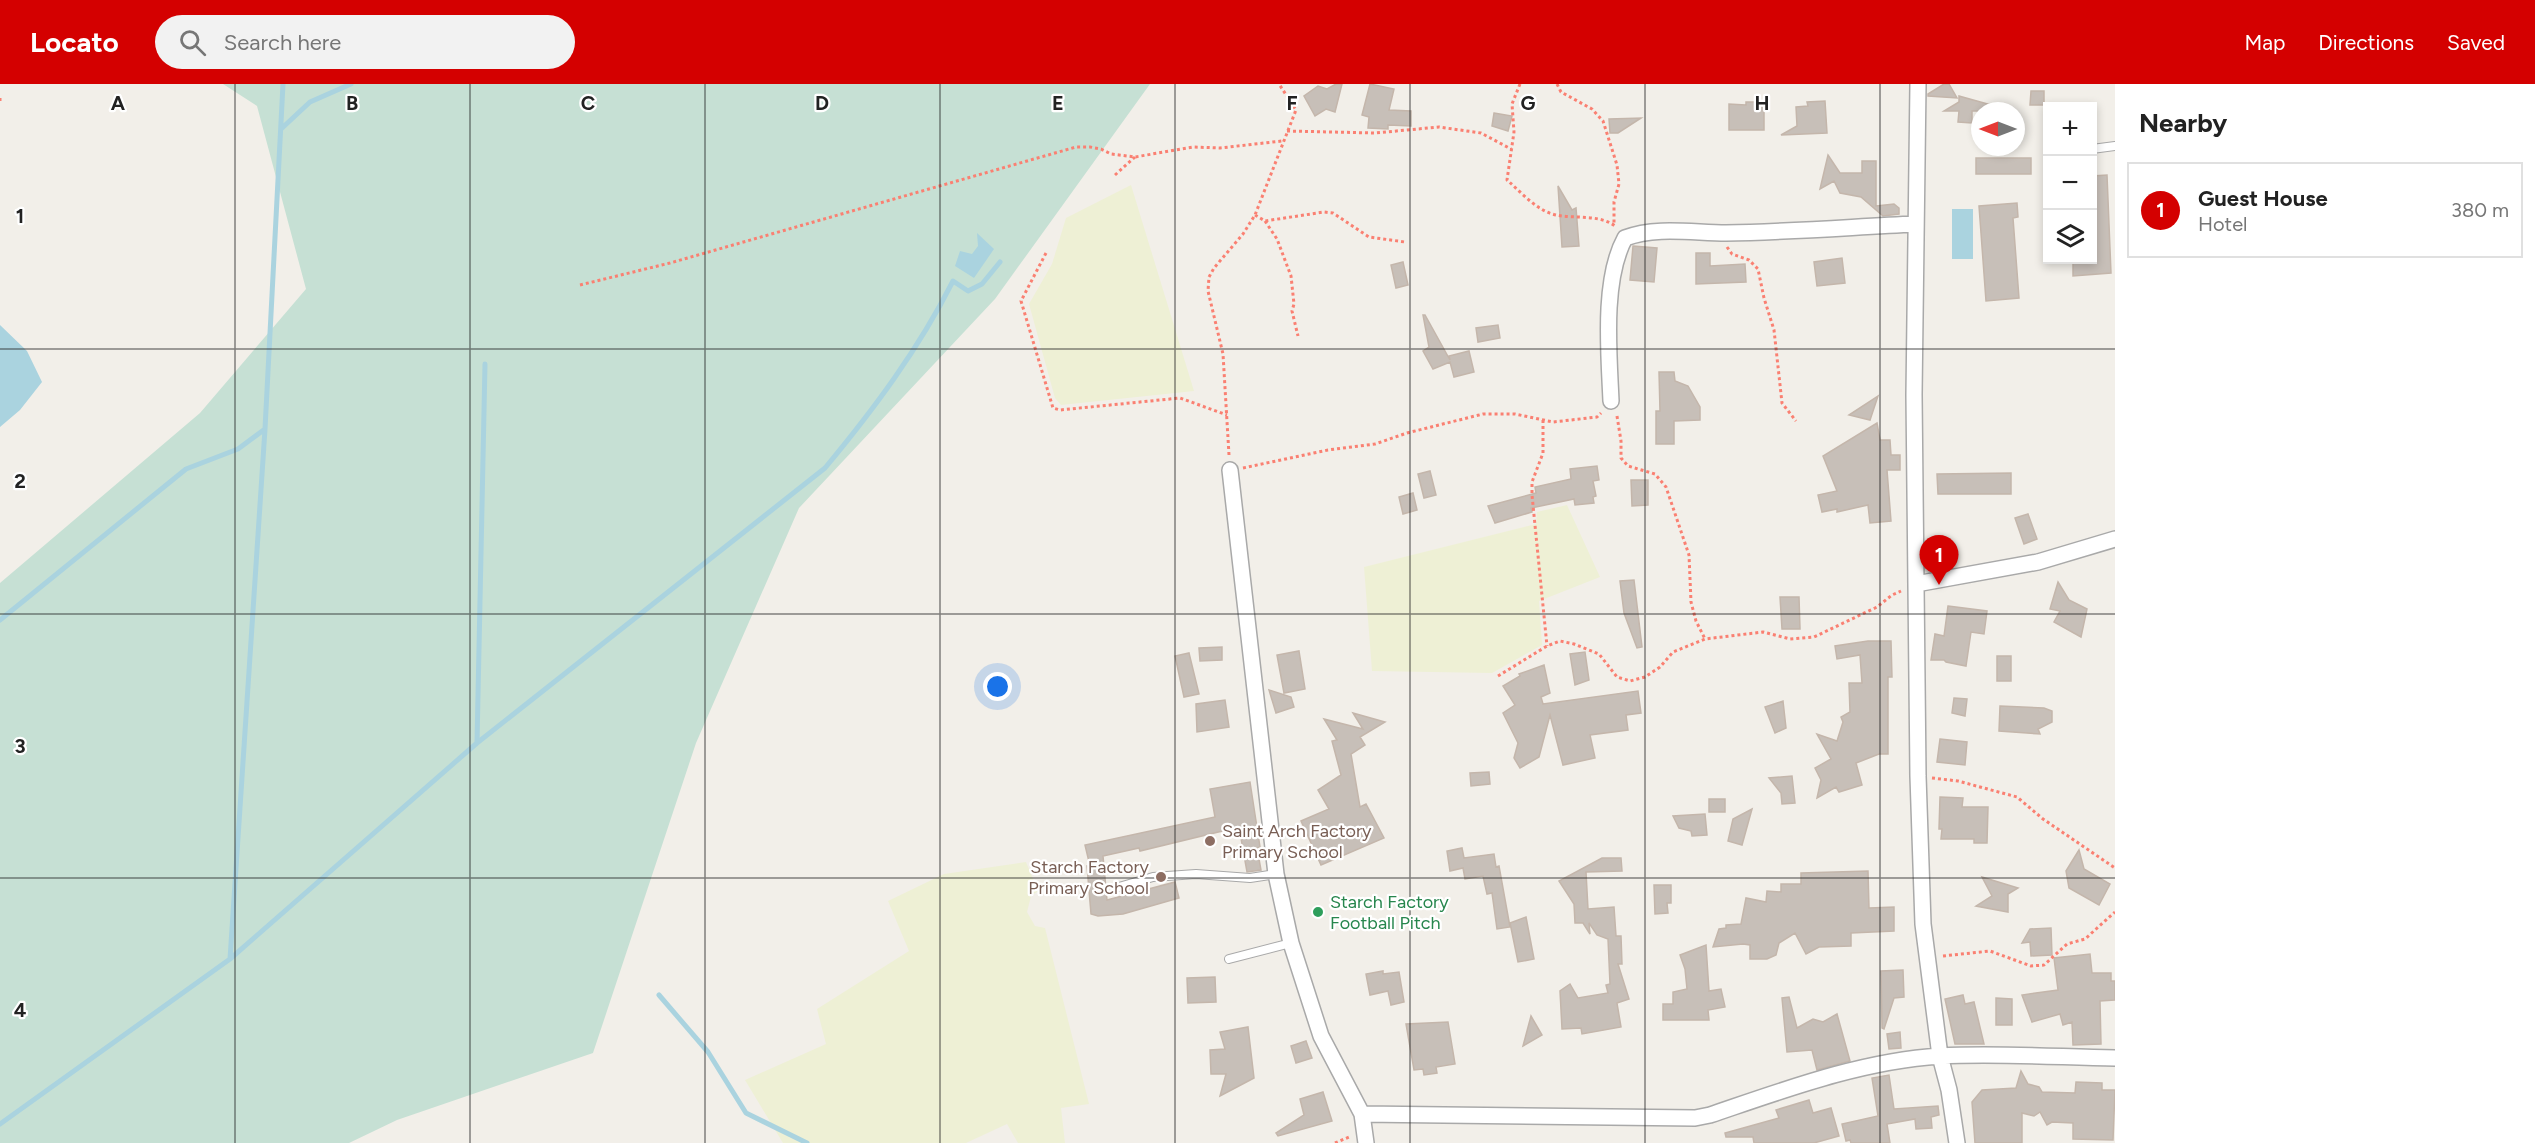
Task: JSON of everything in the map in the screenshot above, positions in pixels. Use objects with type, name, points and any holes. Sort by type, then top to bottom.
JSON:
[{"type":"street","points":[[1918,84],[1915,224],[1916,584],[1918,776],[1923,924],[1940,1056],[1949,1090],[1957,1143]]},
{"type":"street","points":[[1611,401],[1609,315],[1618,258],[1626,238],[1636,234],[1662,232],[1725,233],[1915,224]]},
{"type":"street","points":[[1230,470],[1276,874],[1291,943],[1321,1036],[1362,1114],[1366,1143]]},
{"type":"street","points":[[1916,584],[2038,562],[2115,540]]},
{"type":"street","points":[[1362,1114],[1695,1118],[1833,1075],[1882,1064],[1940,1056],[2115,1058]]},
{"type":"lane","points":[[2097,148],[2115,146]]},
{"type":"lane","points":[[1119,887],[1164,876],[1196,874],[1250,878],[1276,874]]},
{"type":"lane","points":[[1229,959],[1291,943]]},
{"type":"path","points":[[1280,84],[1296,110],[1255,215],[1243,234],[1214,267],[1209,277],[1208,291],[1223,354],[1230,470],[1328,450],[1375,444],[1407,433],[1483,414],[1515,414],[1553,423],[1597,417],[1611,401],[1618,419],[1621,458],[1628,466],[1655,474],[1666,487],[1689,555],[1691,602],[1705,639]]},
{"type":"path","points":[[1520,84],[1512,104],[1514,132],[1507,180],[1537,207],[1555,215],[1599,219],[1614,224],[1626,238]]},
{"type":"path","points":[[1557,84],[1561,92],[1592,110],[1603,121],[1617,165],[1618,184],[1614,202],[1614,224]]},
{"type":"path","points":[[0,98],[0,104]]},
{"type":"path","points":[[1287,131],[1374,133],[1438,127],[1481,133],[1511,149]]},
{"type":"path","points":[[580,285],[670,262],[1076,147],[1090,147],[1111,154],[1135,157],[1193,147],[1220,148],[1282,141]]},
{"type":"path","points":[[1115,175],[1135,157]]},
{"type":"path","points":[[1265,221],[1324,212],[1333,213],[1369,237],[1406,242]]},
{"type":"path","points":[[1255,215],[1265,221],[1277,239],[1291,276],[1294,304],[1292,311],[1298,336]]},
{"type":"path","points":[[1725,233],[1728,250],[1749,260],[1758,269],[1774,330],[1782,403],[1796,421]]},
{"type":"path","points":[[1046,253],[1021,301],[1053,408],[1060,410],[1180,398],[1227,415]]},
{"type":"path","points":[[1544,420],[1543,453],[1532,482],[1532,495],[1547,646]]},
{"type":"path","points":[[1498,676],[1547,646],[1560,641],[1599,654],[1617,677],[1630,681],[1645,677],[1660,667],[1673,652],[1705,639],[1763,632],[1790,639],[1814,637],[1877,608],[1892,595],[1916,584]]},
{"type":"path","points":[[1918,776],[1958,781],[2017,797],[2043,819],[2115,868]]},
{"type":"path","points":[[1927,958],[1990,951],[2031,966],[2044,965],[2067,944],[2085,939],[2115,912]]},
{"type":"green space","points":[[223,84],[1150,84],[995,299],[799,508],[696,743],[593,1053],[397,1120],[349,1143],[0,1143],[0,583],[200,413],[306,289],[257,106]]},
{"type":"green space","points":[[1131,185],[1194,391],[1061,405],[1055,398],[1029,304],[1052,264],[1066,218]]},
{"type":"green space","points":[[1567,505],[1600,577],[1539,601],[1542,645],[1492,673],[1372,671],[1364,567],[1536,524],[1537,512]]},
{"type":"green space","points":[[1026,862],[1038,891],[1031,896],[1027,912],[1035,926],[1045,928],[1089,1104],[1061,1108],[1065,1143],[1018,1143],[1007,1124],[966,1143],[783,1143],[745,1080],[826,1044],[817,1009],[909,951],[888,901],[944,874]]},
{"type":"water","points":[[1952,209],[1973,209],[1973,259],[1952,259]]},
{"type":"water","points":[[977,233],[994,249],[974,278],[955,266],[960,251],[972,254],[978,246]]},
{"type":"water","points":[[0,325],[27,351],[42,382],[20,410],[0,427]]},
{"type":"building","points":[[1336,84],[1342,84],[1335,112],[1326,109],[1315,116],[1304,96],[1318,86],[1327,89]]},
{"type":"building","points":[[1370,84],[1394,89],[1389,110],[1411,111],[1411,126],[1388,125],[1388,129],[1368,128],[1369,117],[1362,115]]},
{"type":"building","points":[[1944,84],[1949,84],[1957,98],[1928,96],[1928,94]]},
{"type":"building","points":[[2031,91],[2044,91],[2043,105],[2030,105]]},
{"type":"building","points":[[1959,96],[1980,102],[1971,102],[1971,123],[1958,122],[1959,111],[1944,111],[1959,102]]},
{"type":"building","points":[[1825,101],[1827,133],[1781,135],[1797,126],[1796,107],[1808,106],[1807,102]]},
{"type":"building","points":[[1746,102],[1764,102],[1764,130],[1729,130],[1729,104],[1746,105]]},
{"type":"building","points":[[1494,113],[1512,116],[1508,131],[1492,126]]},
{"type":"building","points":[[1641,118],[1618,133],[1610,133],[1609,119]]},
{"type":"building","points":[[1828,155],[1840,173],[1862,173],[1862,161],[1876,161],[1876,206],[1894,204],[1899,208],[1899,214],[1883,216],[1861,197],[1840,193],[1834,181],[1820,189]]},
{"type":"building","points":[[1976,158],[2031,158],[2031,174],[1976,174]]},
{"type":"building","points":[[2107,175],[2111,273],[2073,276],[2073,264],[2097,264],[2097,176]]},
{"type":"building","points":[[1558,186],[1572,210],[1576,208],[1579,246],[1562,247]]},
{"type":"building","points":[[2017,203],[2018,217],[2013,218],[2019,298],[1986,301],[1979,206]]},
{"type":"building","points":[[1633,246],[1657,248],[1654,282],[1630,280]]},
{"type":"building","points":[[1696,253],[1710,253],[1710,266],[1745,264],[1746,282],[1696,284]]},
{"type":"building","points":[[1842,258],[1845,283],[1817,286],[1814,262]]},
{"type":"building","points":[[1403,262],[1408,285],[1396,288],[1391,265]]},
{"type":"building","points":[[1423,315],[1450,360],[1449,356],[1469,351],[1474,372],[1454,377],[1450,362],[1433,369],[1423,351],[1429,347]]},
{"type":"building","points":[[1498,325],[1500,338],[1478,342],[1476,328]]},
{"type":"building","points":[[1659,372],[1674,372],[1675,381],[1688,386],[1700,407],[1700,420],[1674,421],[1674,444],[1656,444],[1656,411],[1660,411]]},
{"type":"building","points":[[1878,396],[1870,420],[1849,415]]},
{"type":"building","points":[[1877,423],[1880,440],[1890,440],[1891,455],[1900,455],[1900,470],[1887,470],[1891,521],[1870,523],[1868,505],[1837,512],[1837,509],[1822,512],[1818,495],[1837,491],[1823,456]]},
{"type":"building","points":[[1597,466],[1599,480],[1593,481],[1596,496],[1593,497],[1594,503],[1575,505],[1574,499],[1531,508],[1532,512],[1495,523],[1488,506],[1536,493],[1535,487],[1571,479],[1570,469]]},
{"type":"building","points":[[1430,471],[1436,495],[1424,498],[1418,474]]},
{"type":"building","points":[[2011,473],[2011,494],[1938,494],[1937,474]]},
{"type":"building","points":[[1631,480],[1648,480],[1648,505],[1632,506]]},
{"type":"building","points":[[1413,493],[1417,510],[1403,514],[1399,497]]},
{"type":"building","points":[[2028,514],[2037,539],[2024,544],[2015,518]]},
{"type":"building","points":[[1634,580],[1642,647],[1637,648],[1624,613],[1620,581]]},
{"type":"building","points":[[2058,582],[2069,600],[2087,609],[2081,637],[2054,622],[2060,611],[2050,609]]},
{"type":"building","points":[[1780,597],[1799,597],[1800,629],[1782,629]]},
{"type":"building","points":[[1948,606],[1987,611],[1984,634],[1971,632],[1966,666],[1944,660],[1931,660],[1935,634],[1944,636]]},
{"type":"building","points":[[1868,641],[1891,641],[1892,677],[1888,677],[1888,754],[1879,754],[1856,763],[1862,785],[1839,792],[1836,787],[1817,798],[1821,780],[1815,768],[1831,759],[1817,734],[1837,741],[1843,722],[1841,717],[1850,712],[1849,683],[1862,683],[1860,655],[1837,659],[1835,646]]},
{"type":"building","points":[[1222,647],[1222,660],[1200,661],[1199,648]]},
{"type":"building","points":[[1299,651],[1305,689],[1284,693],[1277,655]]},
{"type":"building","points":[[1585,652],[1589,680],[1575,685],[1570,654]]},
{"type":"building","points":[[1189,653],[1199,694],[1184,697],[1175,656]]},
{"type":"building","points":[[1997,656],[2011,656],[2011,681],[1997,681]]},
{"type":"building","points":[[1544,665],[1550,693],[1541,697],[1543,704],[1638,691],[1641,713],[1626,715],[1628,730],[1590,735],[1595,758],[1563,765],[1550,715],[1539,757],[1520,768],[1514,758],[1518,743],[1503,713],[1515,705],[1503,686],[1520,676],[1519,674]]},
{"type":"building","points":[[1269,690],[1291,697],[1294,707],[1276,713]]},
{"type":"building","points":[[1954,698],[1967,699],[1965,716],[1952,713]]},
{"type":"building","points":[[1225,700],[1229,727],[1197,732],[1196,704]]},
{"type":"building","points":[[1783,701],[1786,728],[1775,733],[1765,707]]},
{"type":"building","points":[[2000,706],[2044,708],[2052,711],[2052,722],[2038,729],[2040,734],[1999,731]]},
{"type":"building","points":[[1353,713],[1385,722],[1360,737],[1365,745],[1351,754],[1360,807],[1366,804],[1384,838],[1321,865],[1301,821],[1329,809],[1318,790],[1341,775],[1332,741],[1337,740],[1324,719],[1363,729]]},
{"type":"building","points":[[1940,739],[1967,742],[1965,765],[1937,762]]},
{"type":"building","points":[[1489,772],[1490,784],[1471,786],[1470,773]]},
{"type":"building","points":[[1792,776],[1795,803],[1782,804],[1781,793],[1769,778]]},
{"type":"building","points":[[1250,782],[1260,847],[1257,848],[1261,870],[1247,872],[1239,827],[1140,851],[1139,848],[1103,856],[1107,900],[1175,882],[1179,898],[1123,914],[1098,916],[1091,914],[1087,866],[1090,866],[1085,845],[1215,817],[1210,789]]},
{"type":"building","points":[[1940,797],[1963,798],[1962,807],[1988,807],[1987,843],[1974,843],[1974,839],[1941,839]]},
{"type":"building","points":[[1709,799],[1725,799],[1725,812],[1709,812]]},
{"type":"building","points":[[1752,809],[1742,845],[1728,841],[1733,819]]},
{"type":"building","points":[[1705,814],[1707,835],[1692,836],[1691,831],[1679,828],[1673,816]]},
{"type":"building","points":[[1462,848],[1464,858],[1494,854],[1496,867],[1499,866],[1510,927],[1497,929],[1492,893],[1487,894],[1483,876],[1465,879],[1463,868],[1450,871],[1447,851]]},
{"type":"building","points":[[2079,850],[2084,869],[2110,884],[2099,905],[2069,888],[2066,871]]},
{"type":"building","points":[[1602,858],[1621,858],[1622,871],[1586,872],[1588,909],[1614,907],[1616,936],[1621,936],[1622,964],[1618,964],[1629,999],[1617,1003],[1621,1027],[1582,1034],[1581,1028],[1562,1029],[1560,991],[1570,984],[1578,998],[1608,993],[1606,985],[1610,984],[1608,939],[1597,935],[1589,923],[1590,934],[1583,923],[1575,923],[1574,904],[1559,881]]},
{"type":"building","points":[[1868,871],[1869,908],[1894,907],[1894,931],[1851,933],[1851,946],[1819,947],[1806,954],[1795,933],[1779,943],[1776,955],[1767,959],[1750,959],[1750,945],[1713,947],[1719,929],[1726,928],[1726,925],[1741,924],[1746,898],[1766,902],[1767,891],[1781,892],[1781,884],[1801,884],[1801,873]]},
{"type":"building","points":[[1982,877],[2018,888],[2008,894],[2008,912],[1976,906],[1992,896]]},
{"type":"building","points":[[1654,885],[1671,885],[1671,903],[1667,903],[1668,913],[1655,914]]},
{"type":"building","points":[[1526,917],[1534,959],[1518,962],[1510,923]]},
{"type":"building","points":[[2051,928],[2052,955],[2031,956],[2030,942],[2022,943],[2030,929]]},
{"type":"building","points":[[1706,945],[1709,991],[1721,989],[1725,1007],[1708,1010],[1709,1020],[1663,1020],[1663,1004],[1673,1004],[1673,992],[1687,989],[1685,969],[1680,955]]},
{"type":"building","points":[[2090,954],[2092,973],[2111,973],[2111,981],[2115,981],[2115,1000],[2100,1001],[2101,1044],[2073,1045],[2072,1022],[2063,1025],[2060,1014],[2032,1022],[2022,995],[2058,990],[2054,958]]},
{"type":"building","points":[[1903,970],[1904,997],[1894,998],[1884,1029],[1882,1028],[1881,971]]},
{"type":"building","points":[[1383,971],[1383,974],[1399,972],[1404,1002],[1391,1005],[1388,991],[1370,995],[1366,974]]},
{"type":"building","points":[[1215,977],[1216,1002],[1188,1003],[1187,978]]},
{"type":"building","points":[[1963,995],[1965,1004],[1974,1002],[1984,1044],[1955,1044],[1945,999]]},
{"type":"building","points":[[1789,997],[1797,1028],[1813,1019],[1823,1022],[1837,1014],[1850,1061],[1817,1070],[1812,1050],[1787,1052],[1782,998]]},
{"type":"building","points":[[1996,998],[2012,999],[2012,1025],[1996,1025]]},
{"type":"building","points":[[1531,1016],[1542,1035],[1523,1046]]},
{"type":"building","points":[[1448,1022],[1455,1064],[1436,1067],[1437,1073],[1424,1075],[1423,1069],[1414,1070],[1406,1024]]},
{"type":"building","points":[[1248,1027],[1254,1078],[1220,1096],[1226,1074],[1211,1074],[1210,1050],[1225,1049],[1220,1032]]},
{"type":"building","points":[[1900,1032],[1901,1048],[1889,1049],[1887,1034]]},
{"type":"building","points":[[1306,1041],[1312,1058],[1296,1063],[1291,1046]]},
{"type":"building","points":[[2021,1071],[2028,1084],[2039,1087],[2042,1092],[2075,1093],[2076,1082],[2102,1083],[2102,1090],[2115,1090],[2113,1140],[2073,1139],[2073,1123],[2052,1122],[2047,1125],[2040,1112],[2034,1116],[2022,1113],[2022,1143],[1975,1143],[1972,1102],[1982,1090],[2016,1088]]},
{"type":"building","points":[[1889,1075],[1894,1109],[1938,1106],[1939,1115],[1931,1117],[1932,1128],[1916,1129],[1915,1119],[1887,1124],[1890,1143],[1846,1141],[1842,1124],[1878,1116],[1872,1078]]},
{"type":"building","points":[[1323,1092],[1332,1121],[1278,1136],[1276,1133],[1304,1115],[1300,1099]]},
{"type":"building","points":[[1809,1100],[1813,1113],[1831,1108],[1839,1136],[1814,1143],[1754,1143],[1753,1137],[1726,1137],[1725,1133],[1779,1118],[1776,1110]]},
{"type":"waterway","points":[[0,620],[186,469],[238,449],[265,429],[283,84]]},
{"type":"waterway","points":[[281,129],[310,102],[351,84]]},
{"type":"waterway","points":[[0,1124],[230,959],[477,743],[825,468],[861,424],[910,355],[953,281],[968,291],[982,284],[1000,262]]},
{"type":"waterway","points":[[477,743],[485,364]]},
{"type":"waterway","points":[[230,959],[265,429]]},
{"type":"waterway","points":[[659,995],[708,1052],[746,1113],[807,1143]]},
{"type":"place","name":"Guest House","points":[[1939,585]]},
{"type":"place","name":"Saint Arch Factory Primary School","points":[[1210,841]]},
{"type":"place","name":"Starch Factory Primary School","points":[[1161,877]]},
{"type":"place","name":"Starch Factory Football Pitch","points":[[1318,912]]}]
